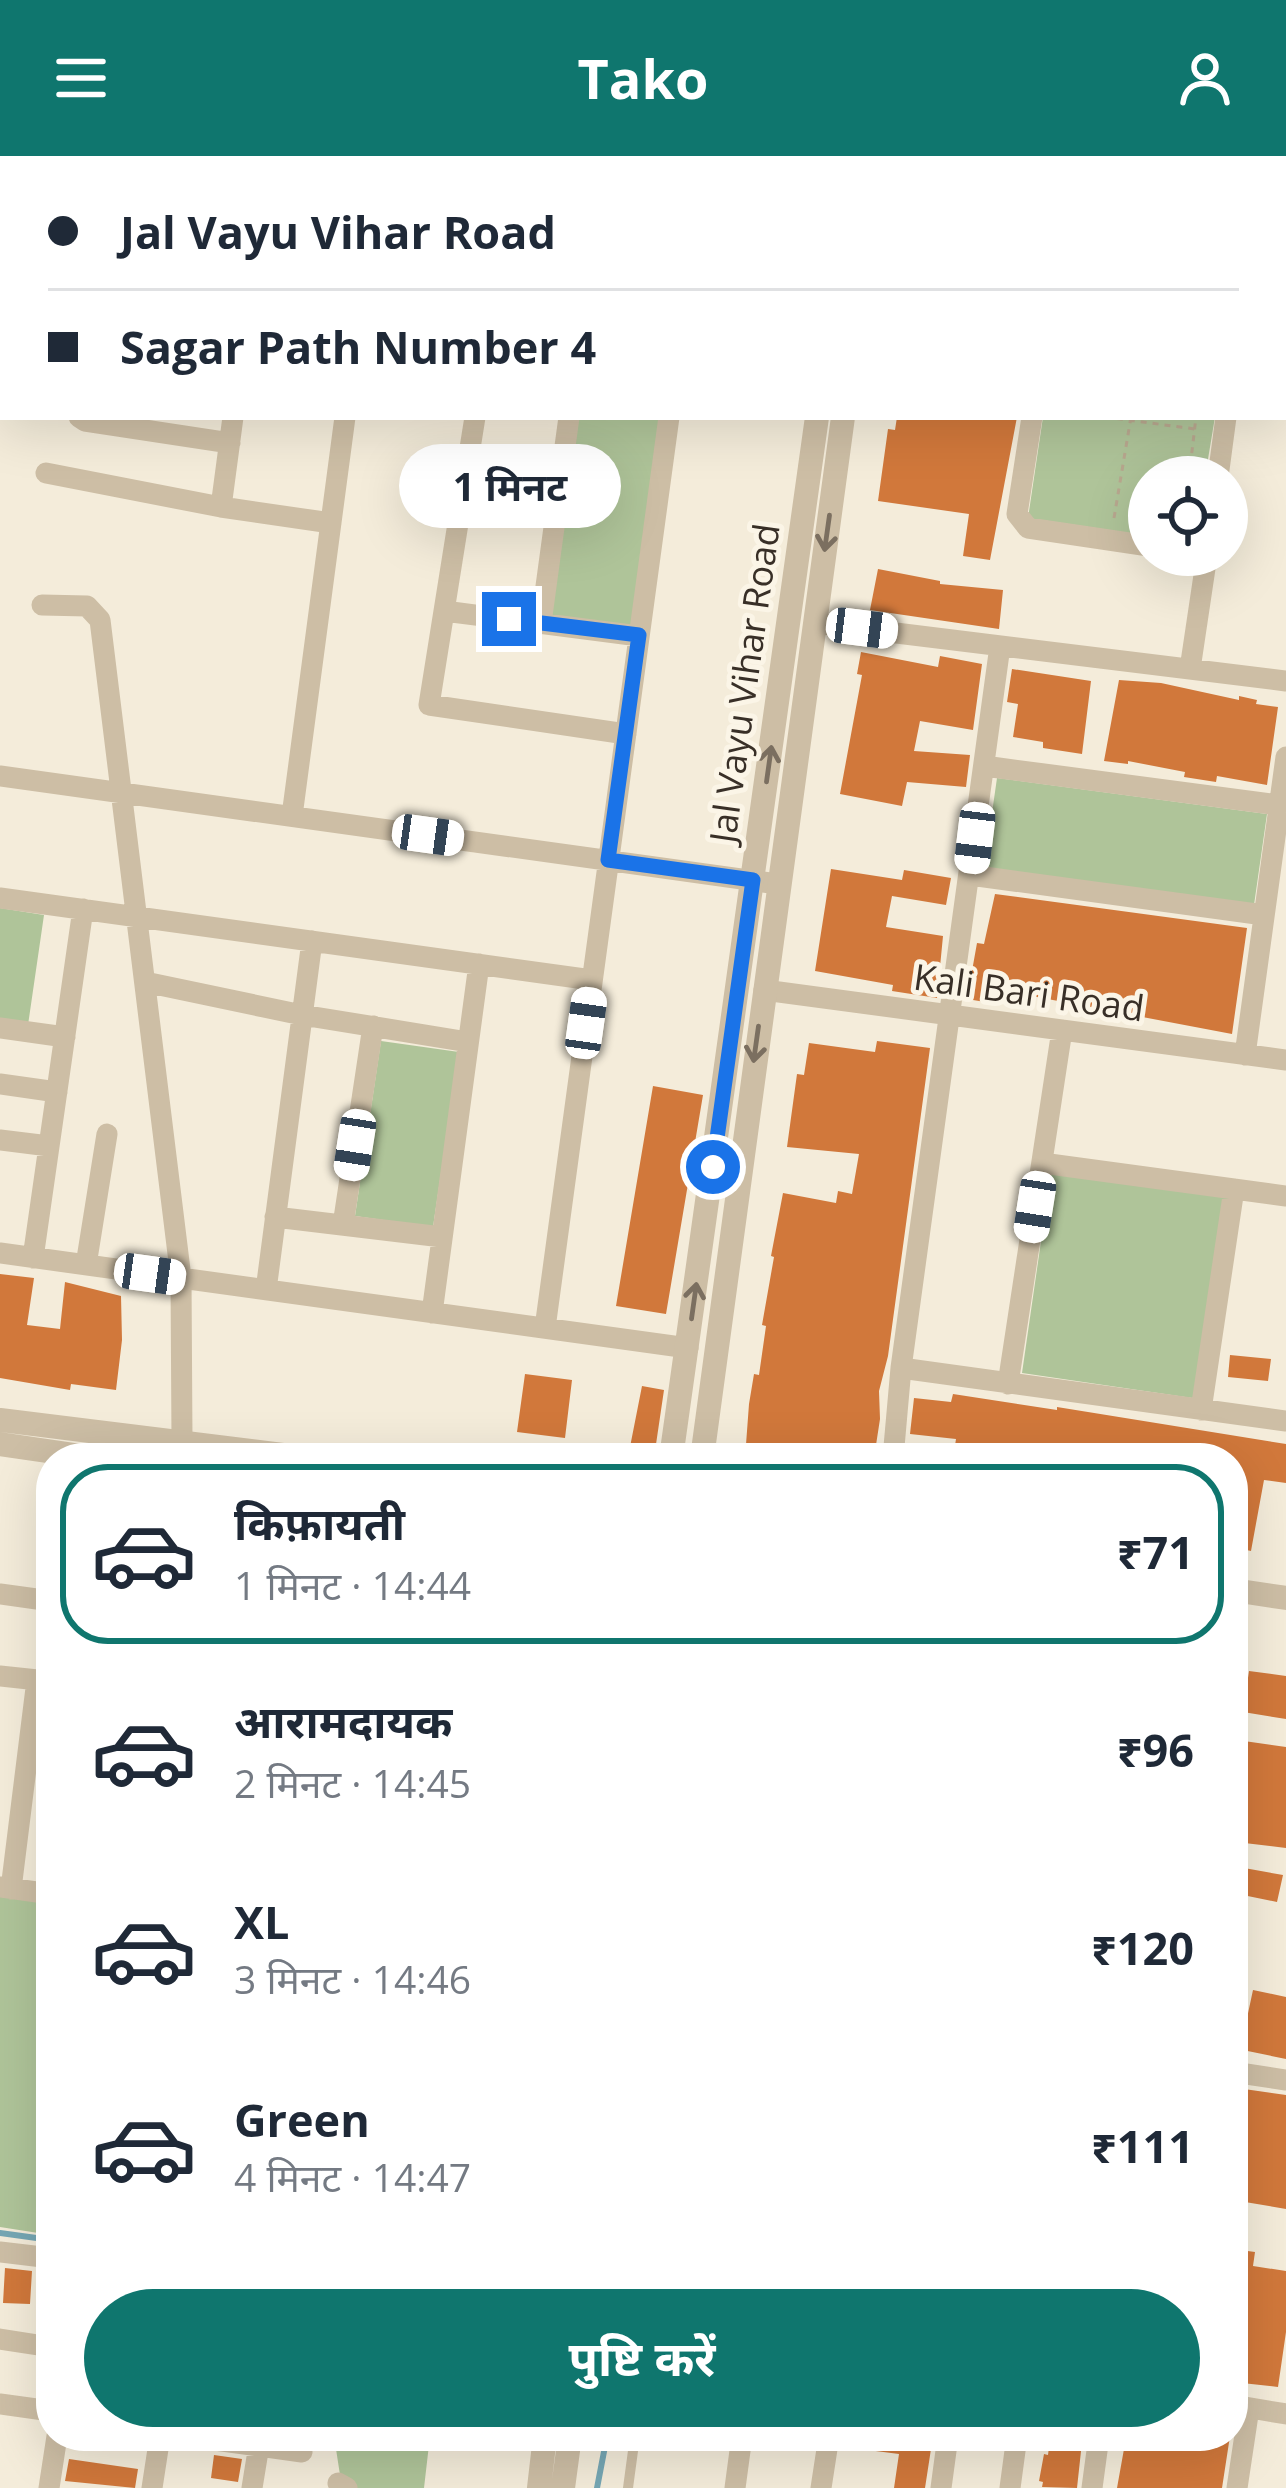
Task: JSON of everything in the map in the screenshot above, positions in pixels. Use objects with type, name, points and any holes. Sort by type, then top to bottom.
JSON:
[{"type":"street","points":[[84,420],[230,442]]},
{"type":"street","points":[[221,507],[233,420]]},
{"type":"street","points":[[292,816],[345,420]]},
{"type":"street","points":[[475,420],[429,705],[626,734]]},
{"type":"street","points":[[541,623],[569,420]]},
{"type":"street","points":[[545,1328],[669,420]]},
{"type":"street","name":"Jal Vayu Vihar Road","points":[[703,1443],[764,990],[765,882],[817,420]]},
{"type":"street","name":"Jal Vayu Vihar Road","points":[[672,1443],[765,882],[814,622],[843,420]]},
{"type":"street","points":[[1032,420],[1017,514],[1020,522],[1028,528],[1128,543]]},
{"type":"street","points":[[1221,456],[1226,420]]},
{"type":"street","points":[[46,473],[331,523]]},
{"type":"street","points":[[1190,669],[1204,576]]},
{"type":"street","points":[[42,604],[87,606],[100,620],[182,1278],[180,1443]]},
{"type":"street","points":[[444,611],[639,635]]},
{"type":"street","points":[[814,622],[1286,681]]},
{"type":"street","points":[[894,1443],[1000,646]]},
{"type":"street","points":[[1245,1055],[1286,757]]},
{"type":"street","points":[[984,766],[1280,806]]},
{"type":"street","points":[[0,776],[765,882]]},
{"type":"street","points":[[970,875],[1264,915]]},
{"type":"street","points":[[0,898],[592,980]]},
{"type":"street","points":[[33,1258],[83,910]]},
{"type":"street","points":[[266,1290],[312,941]]},
{"type":"street","points":[[432,1312],[479,964]]},
{"type":"street","points":[[145,982],[302,1015],[468,1042]]},
{"type":"street","name":"Kali Bari Road","points":[[764,990],[1286,1060]]},
{"type":"street","points":[[343,1225],[373,1026]]},
{"type":"street","points":[[0,1028],[64,1037]]},
{"type":"street","points":[[1008,1384],[1062,1030]]},
{"type":"street","points":[[0,1084],[57,1092]]},
{"type":"street","points":[[86,1265],[107,1134]]},
{"type":"street","points":[[0,1140],[49,1146]]},
{"type":"street","points":[[1042,1163],[1286,1196]]},
{"type":"street","points":[[1201,1410],[1234,1189]]},
{"type":"street","points":[[275,1217],[442,1238]]},
{"type":"street","points":[[0,1253],[688,1348]]},
{"type":"street","points":[[902,1368],[1286,1421]]},
{"type":"street","points":[[0,1420],[138,1443]]},
{"type":"street","points":[[0,1444],[36,1449]]},
{"type":"street","points":[[1248,1592],[1286,1598]]},
{"type":"street","points":[[0,1594],[36,1599]]},
{"type":"street","points":[[0,1676],[36,1680]]},
{"type":"street","points":[[36,1725],[6,1888],[36,1892]]},
{"type":"street","points":[[1248,2074],[1286,2080]]},
{"type":"street","points":[[0,2252],[36,2256]]},
{"type":"street","points":[[0,2339],[36,2345]]},
{"type":"street","points":[[0,2404],[36,2409]]},
{"type":"street","points":[[1248,2408],[1286,2414]]},
{"type":"street","points":[[50,2488],[55,2451]]},
{"type":"street","points":[[152,2488],[158,2451]]},
{"type":"street","points":[[253,2488],[258,2451]]},
{"type":"street","points":[[296,2451],[302,2452]]},
{"type":"street","points":[[538,2488],[543,2451]]},
{"type":"street","points":[[563,2488],[568,2451]]},
{"type":"street","points":[[735,2488],[740,2451]]},
{"type":"street","points":[[821,2488],[827,2451]]},
{"type":"street","points":[[941,2488],[946,2451]]},
{"type":"street","points":[[1010,2488],[1015,2451]]},
{"type":"street","points":[[1092,2488],[1097,2451]]},
{"type":"street","points":[[1237,2488],[1239,2451]]},
{"type":"lane","points":[[628,2488],[632,2451]]},
{"type":"path","points":[[1128,420],[1195,429]]},
{"type":"path","points":[[1114,520],[1131,420]]},
{"type":"path","points":[[1192,456],[1196,420]]},
{"type":"green space","points":[[577,420],[662,420],[633,627],[549,615]]},
{"type":"green space","points":[[1043,420],[1214,420],[1208,456],[1128,456],[1128,533],[1028,518]]},
{"type":"green space","points":[[997,778],[1267,814],[1254,905],[984,869]]},
{"type":"green space","points":[[0,908],[44,915],[28,1025],[0,1021]]},
{"type":"green space","points":[[381,1041],[459,1052],[433,1227],[355,1216]]},
{"type":"green space","points":[[1051,1172],[1229,1198],[1199,1399],[1022,1373]]},
{"type":"green space","points":[[0,1887],[36,1892],[36,2233],[0,2227]]},
{"type":"green space","points":[[336,2451],[428,2451],[424,2488],[342,2488]]},
{"type":"building","points":[[897,420],[1016,420],[990,560],[963,556],[969,514],[878,501],[888,429],[895,430]]},
{"type":"building","points":[[878,569],[940,584],[1003,590],[999,629],[870,610]]},
{"type":"building","points":[[861,652],[938,667],[940,656],[982,664],[973,730],[920,721],[914,751],[970,755],[966,787],[907,782],[902,806],[840,794],[862,675],[857,674]]},
{"type":"building","points":[[1012,669],[1091,681],[1082,754],[1013,737],[1018,704],[1007,702]]},
{"type":"building","points":[[1119,680],[1161,683],[1239,700],[1239,696],[1278,707],[1267,785],[1217,776],[1216,782],[1128,761],[1104,761]]},
{"type":"building","points":[[831,869],[902,880],[904,870],[951,878],[946,905],[892,896],[886,927],[943,936],[937,998],[815,971]]},
{"type":"building","points":[[995,894],[1247,928],[1232,1034],[1000,990],[997,1004],[967,999],[977,943],[984,944]]},
{"type":"building","points":[[877,1041],[930,1048],[888,1356],[879,1391],[876,1443],[746,1443],[783,1193],[836,1203],[838,1191],[852,1194],[859,1154],[787,1147],[797,1074],[804,1075],[809,1043],[875,1052]]},
{"type":"building","points":[[653,1086],[703,1095],[666,1314],[616,1306]]},
{"type":"building","points":[[0,1274],[34,1278],[27,1325],[60,1329],[65,1282],[121,1296],[116,1390],[71,1384],[70,1390],[0,1378]]},
{"type":"building","points":[[1230,1355],[1271,1359],[1268,1381],[1228,1377]]},
{"type":"building","points":[[525,1374],[572,1380],[565,1438],[517,1432]]},
{"type":"building","points":[[642,1386],[664,1390],[656,1443],[631,1443]]},
{"type":"building","points":[[953,1394],[1057,1407],[1286,1444],[1286,1483],[1264,1480],[1248,1550],[1248,1443],[955,1443],[956,1439],[910,1434],[914,1398],[951,1402]]},
{"type":"building","points":[[1249,1671],[1286,1676],[1286,1719],[1248,1713]]},
{"type":"building","points":[[1248,1742],[1286,1747],[1286,1848],[1248,1843]]},
{"type":"building","points":[[1248,1869],[1283,1875],[1277,1902],[1248,1896]]},
{"type":"building","points":[[1253,1990],[1286,1997],[1286,2059],[1248,2051]]},
{"type":"building","points":[[1248,2090],[1286,2095],[1286,2209],[1248,2203]]},
{"type":"building","points":[[1248,2251],[1255,2252],[1253,2266],[1286,2271],[1286,2332],[1278,2387],[1248,2384]]},
{"type":"building","points":[[5,2268],[32,2271],[30,2304],[3,2303]]},
{"type":"building","points":[[876,2451],[931,2451],[925,2488],[894,2488],[899,2454]]},
{"type":"building","points":[[1048,2451],[1081,2451],[1077,2488],[1042,2487],[1044,2454]]},
{"type":"building","points":[[1124,2451],[1228,2451],[1222,2488],[1117,2488]]},
{"type":"building","points":[[214,2455],[242,2459],[238,2482],[211,2478]]},
{"type":"building","points":[[69,2459],[138,2469],[135,2488],[65,2481]]},
{"type":"waterway","points":[[0,2233],[36,2238]]},
{"type":"waterway","points":[[597,2488],[604,2451]]},
{"type":"route","points":[[509,619],[639,635],[608,860],[753,880],[713,1167]]}]
